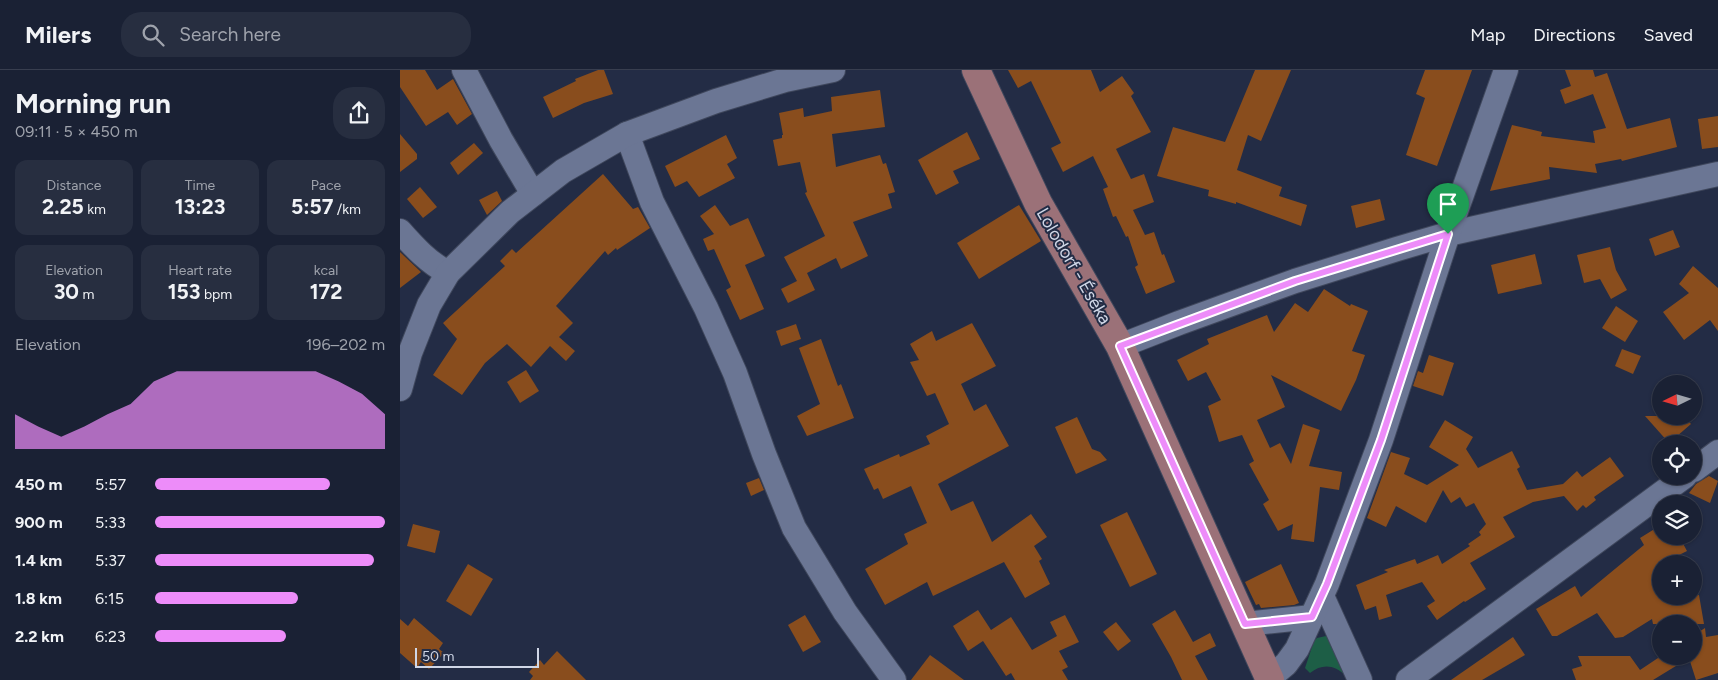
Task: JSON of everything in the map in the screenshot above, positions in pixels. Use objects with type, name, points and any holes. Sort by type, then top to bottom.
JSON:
[{"type":"main road","name":"Lolodorf - Éséka","points":[[976,70],[1038,203],[1120,346],[1269,680]]},
{"type":"street","points":[[464,70],[501,140],[533,194]]},
{"type":"street","points":[[400,389],[410,353],[429,305],[448,273],[510,212],[563,171],[627,134],[716,101],[785,80],[833,70]]},
{"type":"street","points":[[1269,680],[1286,664],[1297,648],[1322,596],[1381,440],[1448,234],[1506,70]]},
{"type":"street","points":[[627,134],[652,202],[706,308],[731,365],[794,528],[845,612],[894,680]]},
{"type":"street","points":[[1120,346],[1295,281],[1448,234],[1718,174]]},
{"type":"street","points":[[400,231],[417,251],[435,266],[448,273]]},
{"type":"street","points":[[1702,464],[1718,452]]},
{"type":"street","points":[[1408,680],[1673,485]]},
{"type":"street","points":[[1322,596],[1360,680]]},
{"type":"street","points":[[1245,624],[1312,617]]},
{"type":"green space","points":[[1326,636],[1330,639],[1345,675],[1337,669],[1328,666],[1310,673],[1305,668],[1314,641],[1317,638]]},
{"type":"building","points":[[400,70],[425,70],[437,90],[453,79],[472,114],[457,125],[448,112],[426,126],[400,87]]},
{"type":"building","points":[[598,70],[604,70],[613,94],[584,103],[553,118],[543,97],[576,81],[575,79]]},
{"type":"building","points":[[1008,70],[1091,70],[1100,92],[1122,76],[1134,93],[1131,96],[1151,132],[1116,149],[1131,179],[1144,174],[1154,202],[1133,210],[1145,235],[1154,232],[1162,255],[1164,254],[1175,282],[1146,294],[1135,267],[1138,265],[1128,236],[1126,237],[1116,216],[1113,217],[1103,189],[1108,187],[1093,156],[1063,172],[1051,148],[1061,143],[1031,81],[1018,88]]},
{"type":"building","points":[[1255,70],[1291,70],[1261,141],[1248,135],[1237,170],[1282,187],[1279,196],[1307,205],[1301,226],[1236,202],[1236,204],[1208,196],[1209,190],[1157,176],[1173,127],[1225,142]]},
{"type":"building","points":[[1425,70],[1472,70],[1437,166],[1406,155],[1425,98],[1416,94]]},
{"type":"building","points":[[1565,70],[1593,70],[1595,77],[1607,73],[1627,129],[1670,118],[1677,147],[1622,161],[1621,159],[1595,164],[1597,173],[1549,167],[1550,179],[1490,191],[1512,125],[1542,132],[1541,136],[1595,143],[1593,131],[1606,128],[1593,94],[1565,104],[1560,90],[1571,86]]},
{"type":"building","points":[[880,90],[885,127],[832,134],[836,167],[880,155],[883,164],[886,163],[895,192],[888,194],[892,208],[853,222],[868,256],[841,269],[836,258],[807,273],[815,290],[788,303],[781,289],[797,281],[784,257],[825,236],[805,193],[807,192],[800,162],[778,166],[773,140],[782,138],[783,135],[779,113],[803,108],[804,117],[832,111],[831,97]]},
{"type":"building","points":[[1718,116],[1718,147],[1702,149],[1698,119]]},
{"type":"building","points":[[967,132],[980,159],[953,171],[959,183],[936,195],[918,160]]},
{"type":"building","points":[[400,134],[417,154],[417,159],[400,172]]},
{"type":"building","points":[[726,135],[737,158],[727,164],[735,178],[699,197],[687,181],[675,187],[665,166]]},
{"type":"building","points":[[474,143],[483,153],[458,175],[450,163]]},
{"type":"building","points":[[603,174],[633,209],[638,207],[650,228],[617,250],[616,248],[608,255],[605,251],[556,306],[573,323],[559,337],[575,351],[566,361],[550,346],[531,367],[507,344],[485,363],[462,395],[433,375],[457,339],[443,323],[505,266],[500,261],[512,249],[516,253]]},
{"type":"building","points":[[420,187],[437,207],[423,218],[407,199]]},
{"type":"building","points":[[497,191],[502,201],[487,215],[479,200]]},
{"type":"building","points":[[1380,199],[1385,220],[1356,228],[1351,206]]},
{"type":"building","points":[[715,205],[730,226],[748,218],[765,256],[745,265],[764,309],[740,320],[726,290],[731,287],[714,249],[708,251],[703,239],[714,234],[700,216]]},
{"type":"building","points":[[1019,205],[1041,241],[979,279],[957,243]]},
{"type":"building","points":[[1673,230],[1680,247],[1655,256],[1649,239]]},
{"type":"building","points":[[1610,247],[1616,270],[1627,290],[1611,299],[1600,279],[1584,283],[1577,255]]},
{"type":"building","points":[[400,252],[421,272],[400,288]]},
{"type":"building","points":[[1535,254],[1542,284],[1498,294],[1491,265]]},
{"type":"building","points":[[1693,266],[1718,288],[1718,331],[1710,320],[1684,340],[1663,312],[1689,293],[1679,284]]},
{"type":"building","points":[[1324,289],[1350,306],[1351,304],[1368,311],[1352,351],[1365,355],[1356,380],[1341,411],[1271,375],[1285,407],[1257,420],[1270,448],[1280,443],[1291,464],[1303,424],[1320,430],[1309,466],[1342,472],[1339,490],[1320,487],[1314,542],[1291,539],[1293,524],[1278,531],[1263,504],[1269,500],[1249,464],[1254,461],[1242,435],[1219,442],[1208,406],[1221,400],[1206,372],[1188,381],[1177,360],[1209,344],[1207,339],[1267,315],[1274,332],[1295,303],[1308,312]]},
{"type":"building","points":[[1616,306],[1638,321],[1625,342],[1602,328]]},
{"type":"building","points":[[972,323],[996,366],[961,384],[974,411],[986,404],[1009,446],[938,484],[951,511],[973,501],[992,542],[1031,514],[1047,537],[1034,546],[1042,559],[1039,561],[1050,584],[1025,598],[1004,562],[933,596],[927,582],[885,605],[865,569],[908,544],[904,534],[927,523],[911,486],[883,499],[878,488],[874,490],[864,469],[899,454],[900,457],[930,444],[926,436],[949,424],[935,393],[927,396],[910,362],[919,360],[910,344],[932,331],[936,341]]},
{"type":"building","points":[[796,324],[801,339],[781,346],[776,331]]},
{"type":"building","points":[[821,339],[838,386],[841,384],[854,418],[807,436],[797,416],[820,404],[799,348]]},
{"type":"building","points":[[1622,349],[1641,356],[1633,374],[1615,366]]},
{"type":"building","points":[[1429,355],[1454,363],[1443,396],[1413,386],[1418,371],[1423,373]]},
{"type":"building","points":[[526,370],[539,391],[520,403],[507,382]]},
{"type":"building","points":[[1645,416],[1652,416],[1652,424]]},
{"type":"building","points":[[1077,417],[1092,449],[1100,452],[1107,460],[1076,474],[1055,427]]},
{"type":"building","points":[[1445,420],[1473,437],[1466,449],[1478,468],[1512,451],[1520,467],[1517,469],[1527,490],[1563,484],[1577,471],[1582,477],[1610,457],[1624,476],[1594,497],[1596,500],[1586,508],[1583,505],[1577,511],[1564,496],[1533,502],[1503,517],[1515,537],[1470,563],[1486,589],[1464,601],[1437,620],[1427,606],[1435,601],[1422,582],[1386,595],[1392,616],[1379,620],[1376,606],[1365,610],[1356,585],[1388,572],[1384,570],[1415,559],[1417,564],[1438,555],[1442,564],[1470,546],[1468,544],[1481,535],[1479,532],[1486,524],[1474,503],[1466,507],[1460,497],[1451,503],[1443,490],[1426,523],[1396,506],[1386,527],[1367,518],[1391,452],[1410,458],[1404,474],[1427,485],[1459,465],[1429,447]]},
{"type":"building","points":[[1653,425],[1690,425],[1678,435],[1662,435]]},
{"type":"building","points":[[1709,476],[1718,481],[1710,503],[1702,499],[1702,495],[1689,493],[1695,485],[1702,485],[1702,480]]},
{"type":"building","points":[[759,478],[764,490],[751,496],[746,483]]},
{"type":"building","points":[[1127,512],[1157,574],[1130,587],[1100,525]]},
{"type":"building","points":[[413,524],[440,531],[435,553],[407,546]]},
{"type":"building","points":[[1652,531],[1652,545],[1684,545],[1687,551],[1679,555],[1652,555],[1652,605],[1701,605],[1704,624],[1702,624],[1702,615],[1652,615],[1652,619],[1623,637],[1615,638],[1597,613],[1557,636],[1552,636],[1536,609],[1575,586],[1581,597],[1644,545],[1640,538]]},
{"type":"building","points":[[468,564],[493,579],[471,616],[446,601]]},
{"type":"building","points":[[1281,564],[1299,603],[1261,608],[1259,604],[1256,605],[1245,582]]},
{"type":"building","points":[[978,610],[991,630],[1011,617],[1032,650],[1057,636],[1050,622],[1065,615],[1079,642],[1059,651],[1068,667],[1062,670],[1068,680],[1015,680],[1011,673],[1006,676],[983,641],[968,651],[953,626]]},
{"type":"building","points":[[1175,610],[1193,642],[1210,633],[1216,646],[1195,656],[1208,680],[1182,680],[1152,624]]},
{"type":"building","points":[[805,615],[821,642],[803,652],[788,625]]},
{"type":"building","points":[[414,618],[443,643],[439,649],[444,653],[429,669],[421,662],[417,668],[400,653],[400,619],[408,626]]},
{"type":"building","points":[[1116,622],[1131,641],[1118,651],[1103,632]]},
{"type":"building","points":[[1705,628],[1706,637],[1718,635],[1718,673],[1696,680],[1691,665],[1702,665],[1702,630]]},
{"type":"building","points":[[1513,637],[1525,655],[1482,680],[1451,680]]},
{"type":"building","points":[[557,651],[586,680],[530,680],[533,676],[529,672],[540,660],[544,665]]},
{"type":"building","points":[[930,655],[937,660],[964,680],[911,680]]},
{"type":"building","points":[[1578,656],[1630,656],[1640,670],[1652,662],[1652,665],[1678,665],[1653,680],[1576,680],[1572,669],[1582,666]]},
{"type":"route","points":[[1448,234],[1381,440],[1327,584],[1312,617],[1245,624],[1120,346],[1295,281],[1448,234]]}]
